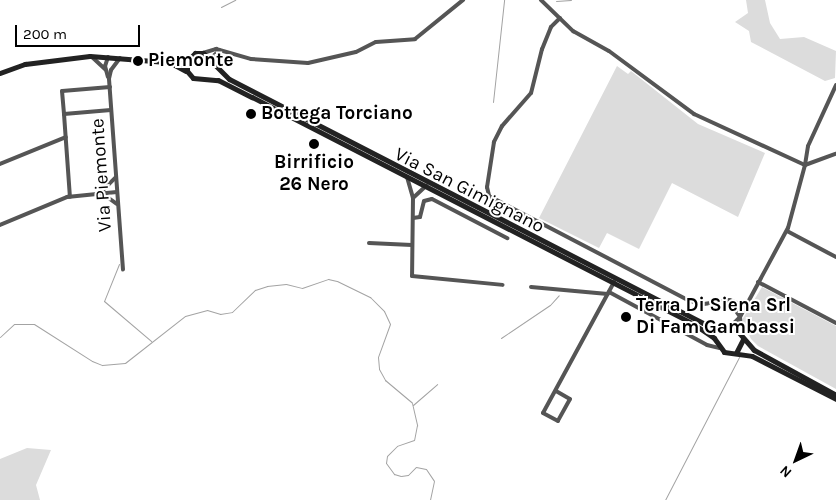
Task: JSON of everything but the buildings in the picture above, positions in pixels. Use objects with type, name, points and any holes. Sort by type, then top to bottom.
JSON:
[{"type":"main road","points":[[0,73],[32,63],[110,55],[166,62],[187,71],[193,78],[204,78],[211,72],[211,61],[203,54],[166,62]]},
{"type":"main road","points":[[187,71],[189,57]]},
{"type":"main road","name":"Via San Gimignano","points":[[211,61],[229,79],[703,323],[722,330]]},
{"type":"main road","name":"Via San Gimignano","points":[[204,78],[218,80],[407,176],[701,328],[717,340]]},
{"type":"main road","points":[[836,394],[757,352],[743,339],[741,333],[730,327],[722,330],[717,340],[719,348],[726,353],[736,352],[752,356],[836,399]]},
{"type":"main road","points":[[736,352],[743,339]]},
{"type":"street","points":[[203,54],[212,49],[251,59],[308,63],[356,52],[376,42],[413,40],[463,0]]},
{"type":"street","points":[[541,0],[549,5],[573,31],[609,51],[694,114],[805,166],[836,154]]},
{"type":"street","points":[[549,5],[553,0]]},
{"type":"street","points":[[560,18],[551,28],[539,57],[531,93],[496,137],[491,155],[489,196],[692,302],[706,304],[727,300],[737,302],[745,308]]},
{"type":"street","points":[[211,61],[220,50]]},
{"type":"street","points":[[90,56],[106,69],[110,55]]},
{"type":"street","points":[[109,79],[112,68],[122,56]]},
{"type":"street","name":"Via Piemonte","points":[[106,69],[110,87],[123,269]]},
{"type":"street","points":[[730,327],[740,317],[787,231],[801,190],[807,149],[836,85]]},
{"type":"street","points":[[70,197],[62,91],[110,87]]},
{"type":"street","points":[[64,114],[111,110]]},
{"type":"street","points":[[0,164],[66,137]]},
{"type":"street","points":[[99,193],[116,176]]},
{"type":"street","points":[[407,176],[413,198],[411,273],[414,277],[504,285]]},
{"type":"street","points":[[413,198],[426,186]]},
{"type":"street","points":[[0,225],[70,197],[117,192]]},
{"type":"street","points":[[99,193],[110,197],[118,206]]},
{"type":"street","points":[[413,218],[419,218],[422,203],[432,199],[507,238]]},
{"type":"street","points":[[787,231],[836,257]]},
{"type":"street","points":[[369,243],[412,245]]},
{"type":"street","points":[[556,391],[570,399],[558,421],[544,413],[614,282]]},
{"type":"street","points":[[758,282],[836,323]]},
{"type":"street","points":[[531,287],[609,293],[707,345],[719,348]]},
{"type":"street","points":[[737,302],[750,297]]},
{"type":"street","points":[[727,300],[734,306],[740,317],[741,333]]},
{"type":"street","points":[[734,306],[745,308]]},
{"type":"shaded area","points":[[746,0],[765,0],[770,23],[780,39],[804,37],[836,51],[835,78],[825,81],[751,42],[749,31],[735,22],[748,13]]},
{"type":"shaded area","points":[[617,66],[628,74],[631,71],[698,124],[765,153],[738,217],[672,183],[639,249],[607,233],[599,248],[539,218]]},
{"type":"shaded area","points":[[762,287],[836,326],[836,389],[758,346],[751,339],[742,320]]},
{"type":"shaded area","points":[[27,448],[51,450],[36,485],[40,500],[0,500],[0,459]]},
{"type":"waterway","points":[[221,7],[235,0]]},
{"type":"waterway","points":[[493,102],[504,0]]},
{"type":"waterway","points":[[556,1],[571,0]]},
{"type":"waterway","points":[[119,264],[104,301],[151,341]]},
{"type":"waterway","points":[[0,337],[14,324],[34,324],[92,361],[102,365],[125,363],[185,316],[207,310],[220,314],[232,312],[255,290],[267,286],[286,284],[302,288],[328,279],[337,281],[370,297],[384,311],[390,324],[378,357],[379,369],[385,380],[412,403],[417,425],[414,440],[397,446],[387,456],[386,463],[394,474],[401,476],[408,475],[416,467],[426,469],[434,481],[430,500]]},
{"type":"waterway","points":[[501,338],[550,305],[559,295]]},
{"type":"waterway","points":[[665,500],[739,357]]},
{"type":"waterway","points":[[413,405],[437,384]]},
{"type":"place","name":"Piemonte","points":[[138,61]]},
{"type":"place","name":"Bottega Torciano","points":[[251,114]]},
{"type":"place","name":"Birrificio 26 Nero","points":[[314,144]]},
{"type":"place","name":"Terra Di Siena Srl Di Fam Gambassi","points":[[626,317]]}]
